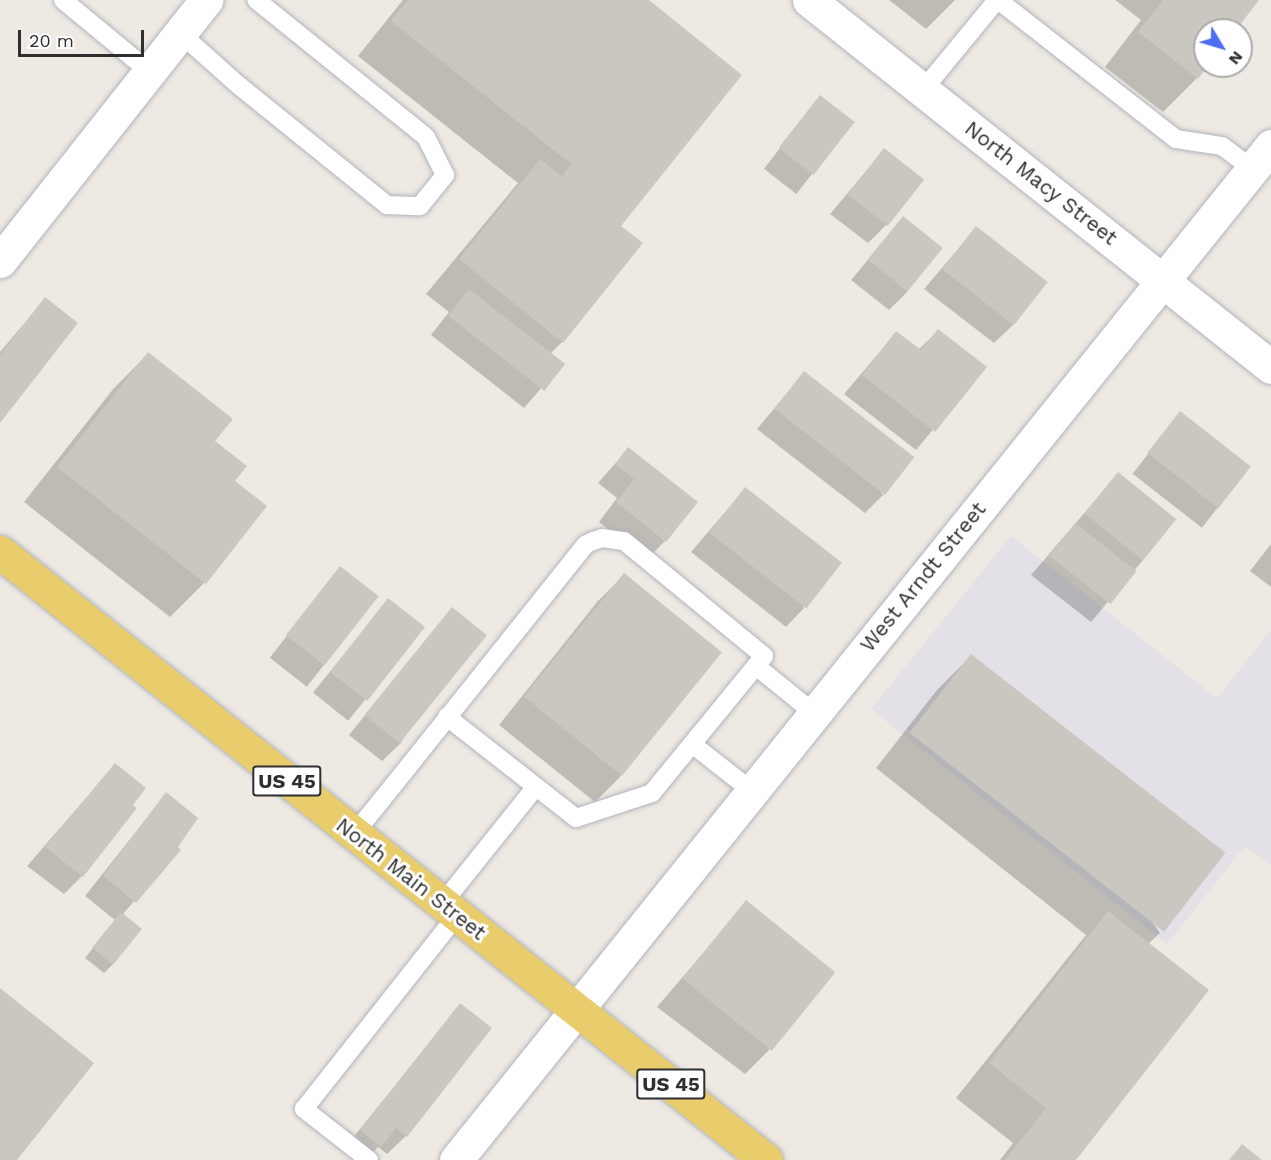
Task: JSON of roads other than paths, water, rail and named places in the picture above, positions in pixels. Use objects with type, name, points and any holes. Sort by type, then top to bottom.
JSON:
[{"type":"main road","name":"North Main Street","points":[[0,552],[766,1160]]},
{"type":"street","points":[[0,261],[206,0]]},
{"type":"street","name":"North Macy Street","points":[[809,0],[1271,367]]},
{"type":"street","name":"West Arndt Street","points":[[456,1160],[1262,157]]},
{"type":"lane","points":[[63,0],[150,72]]},
{"type":"lane","points":[[180,33],[237,84],[387,205],[420,206],[445,175],[426,137],[256,0]]},
{"type":"lane","points":[[923,90],[998,0],[1176,139],[1222,146],[1262,157]]},
{"type":"lane","points":[[354,834],[585,545],[602,538],[624,541],[760,661],[814,713]]},
{"type":"lane","points":[[447,717],[576,818],[598,814],[652,794],[760,661]]},
{"type":"lane","points":[[692,744],[752,790]]},
{"type":"lane","points":[[369,1160],[304,1109],[450,910],[535,788]]}]
